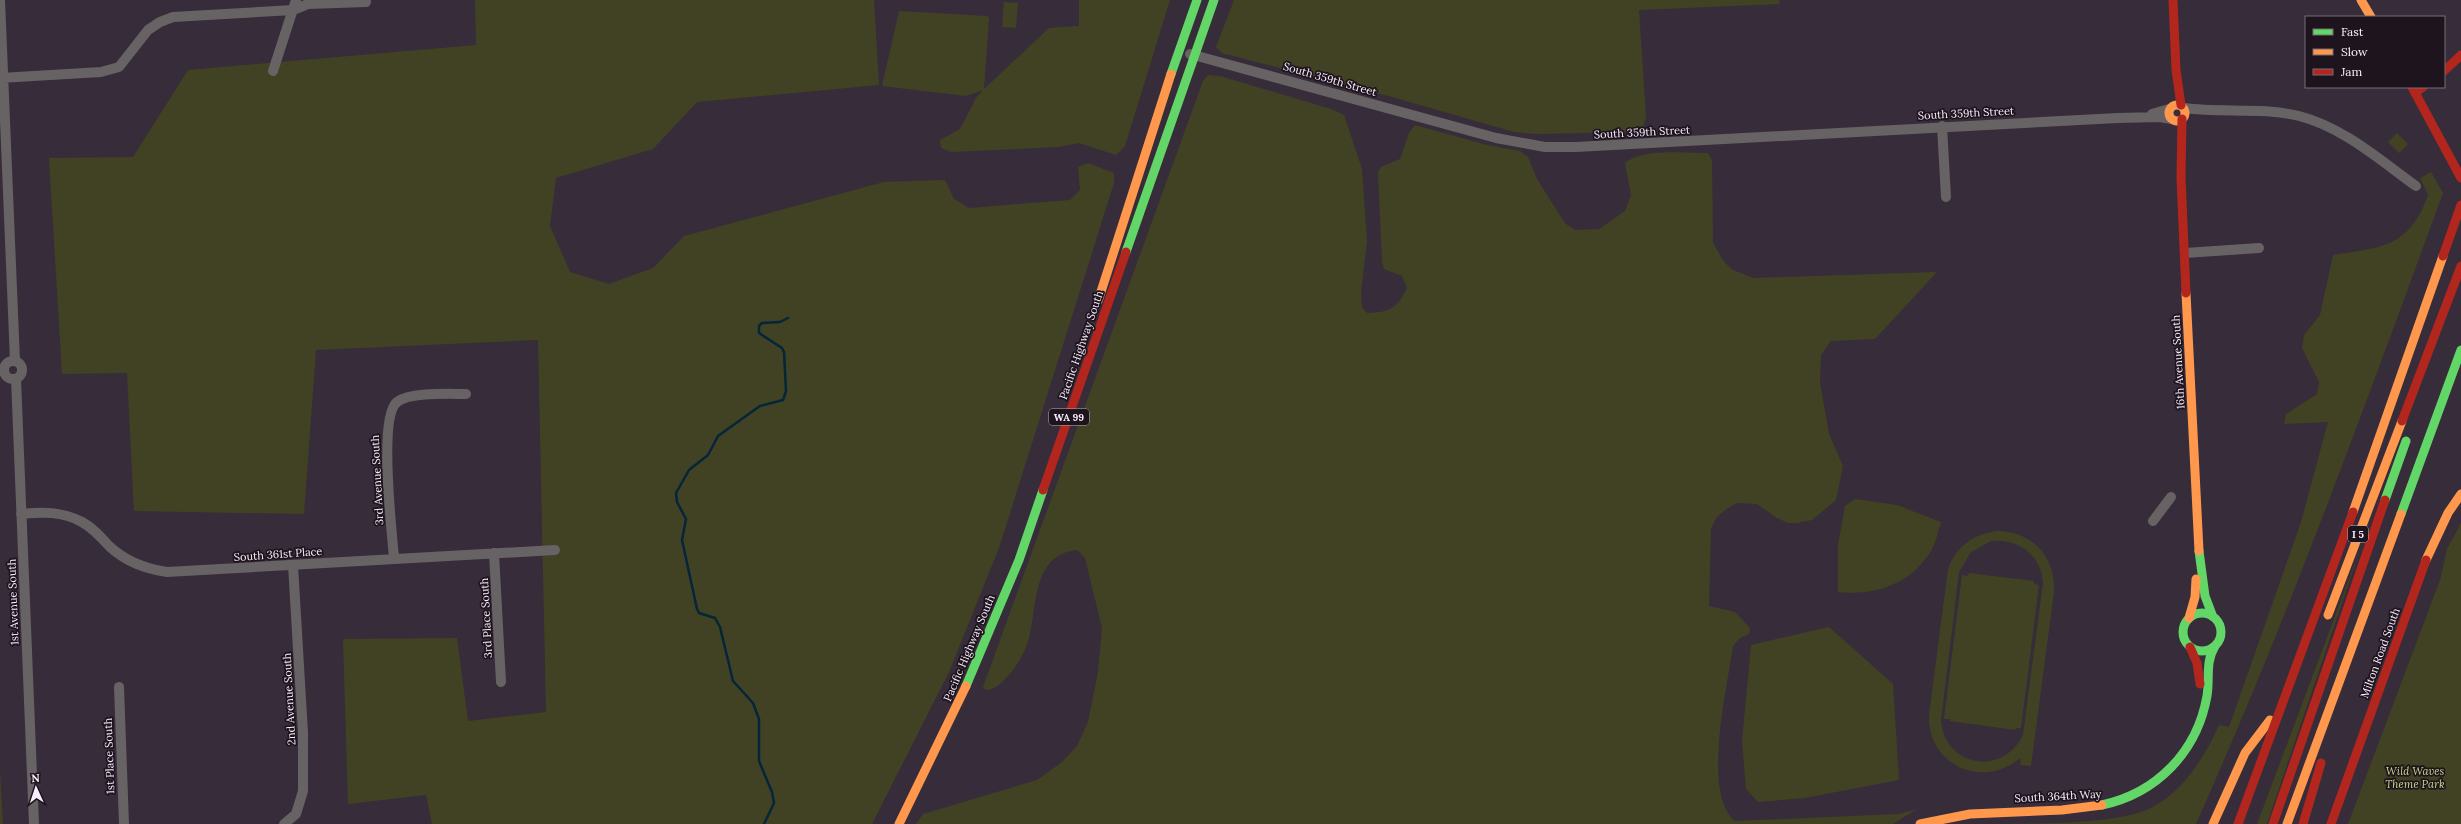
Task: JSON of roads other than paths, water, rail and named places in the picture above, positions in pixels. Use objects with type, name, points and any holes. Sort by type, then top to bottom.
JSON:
[{"type":"main road","name":"Pacific Highway South","points":[[1096,309],[1169,79],[1197,0]]},
{"type":"main road","name":"Pacific Highway South","points":[[899,824],[954,712],[1019,560],[1214,0]]},
{"type":"main road","name":"16th Avenue South","points":[[2173,0],[2198,544],[2204,596],[2213,617]]},
{"type":"main road","points":[[2361,0],[2370,16]]},
{"type":"main road","points":[[2445,70],[2461,55]]},
{"type":"main road","points":[[2414,90],[2437,136],[2461,178]]},
{"type":"main road","name":"I 5","points":[[2238,824],[2383,429],[2461,205]]},
{"type":"main road","name":"I 5","points":[[2324,624],[2461,266]]},
{"type":"main road","points":[[2432,371],[2461,289]]},
{"type":"main road","name":"Pacific Highway South","points":[[1013,546],[1091,323]]},
{"type":"main road","points":[[2287,824],[2461,350]]},
{"type":"main road","name":"I 5","points":[[2273,824],[2410,431]]},
{"type":"main road","name":"Milton Road South","points":[[2332,824],[2432,545],[2448,513],[2461,494]]},
{"type":"main road","name":"16th Avenue South","points":[[2190,618],[2195,597],[2198,544]]},
{"type":"main road","name":"Pacific Highway South","points":[[894,812],[957,683],[1003,573]]},
{"type":"main road","points":[[2328,742],[2372,593]]},
{"type":"main road","points":[[2202,613],[2213,617],[2221,631],[2215,646],[2203,651],[2190,647],[2185,642],[2182,631],[2190,618],[2202,613]]},
{"type":"main road","name":"South 364th Way","points":[[1920,824],[1976,813],[2094,807],[2122,801],[2150,788],[2174,766],[2198,730],[2207,694],[2208,662],[2215,646]]},
{"type":"main road","name":"South 364th Way","points":[[2190,647],[2196,657],[2199,672],[2202,714]]},
{"type":"main road","points":[[2213,824],[2245,753],[2281,705]]},
{"type":"main road","name":"I 5","points":[[2248,798],[2290,711]]},
{"type":"main road","points":[[2303,824],[2323,757]]},
{"type":"street","points":[[0,0],[2,78],[15,361]]},
{"type":"street","points":[[273,71],[296,0]]},
{"type":"street","points":[[2,78],[102,72],[114,69],[122,64],[148,30],[160,22],[173,17],[293,10],[308,4],[366,2]]},
{"type":"street","name":"South 359th Street","points":[[1180,51],[1496,138],[1545,147],[1583,147],[1942,126],[2118,118],[2219,110],[2278,113],[2300,116],[2321,124],[2352,141],[2416,186]]},
{"type":"street","points":[[1942,126],[1946,196]]},
{"type":"street","points":[[2185,253],[2258,248]]},
{"type":"street","points":[[15,361],[19,363],[22,370],[20,377],[16,379],[6,377],[2,368],[9,362],[15,361]]},
{"type":"street","name":"1st Avenue South","points":[[16,379],[34,824]]},
{"type":"street","name":"3rd Avenue South","points":[[394,558],[386,436],[389,413],[396,402],[406,398],[466,394]]},
{"type":"street","points":[[2153,521],[2171,497]]},
{"type":"street","name":"South 361st Place","points":[[21,514],[58,514],[82,522],[101,536],[118,553],[150,570],[177,573],[394,558],[555,550]]},
{"type":"street","name":"3rd Place South","points":[[494,553],[501,682]]},
{"type":"street","name":"2nd Avenue South","points":[[284,824],[294,818],[299,809],[303,784],[303,733],[293,565]]},
{"type":"street","name":"1st Place South","points":[[119,688],[124,824]]},
{"type":"waterway","points":[[764,824],[774,803],[772,792],[759,761],[759,719],[753,703],[733,681],[720,627],[715,618],[699,613],[697,609],[682,540],[686,519],[677,502],[676,493],[689,470],[708,455],[718,436],[760,406],[783,400],[786,391],[784,352],[782,348],[759,333],[759,326],[762,323],[780,322],[788,318]]},
{"type":"park label","name":"Wild Waves Theme Park","points":[[2415,777]]}]
